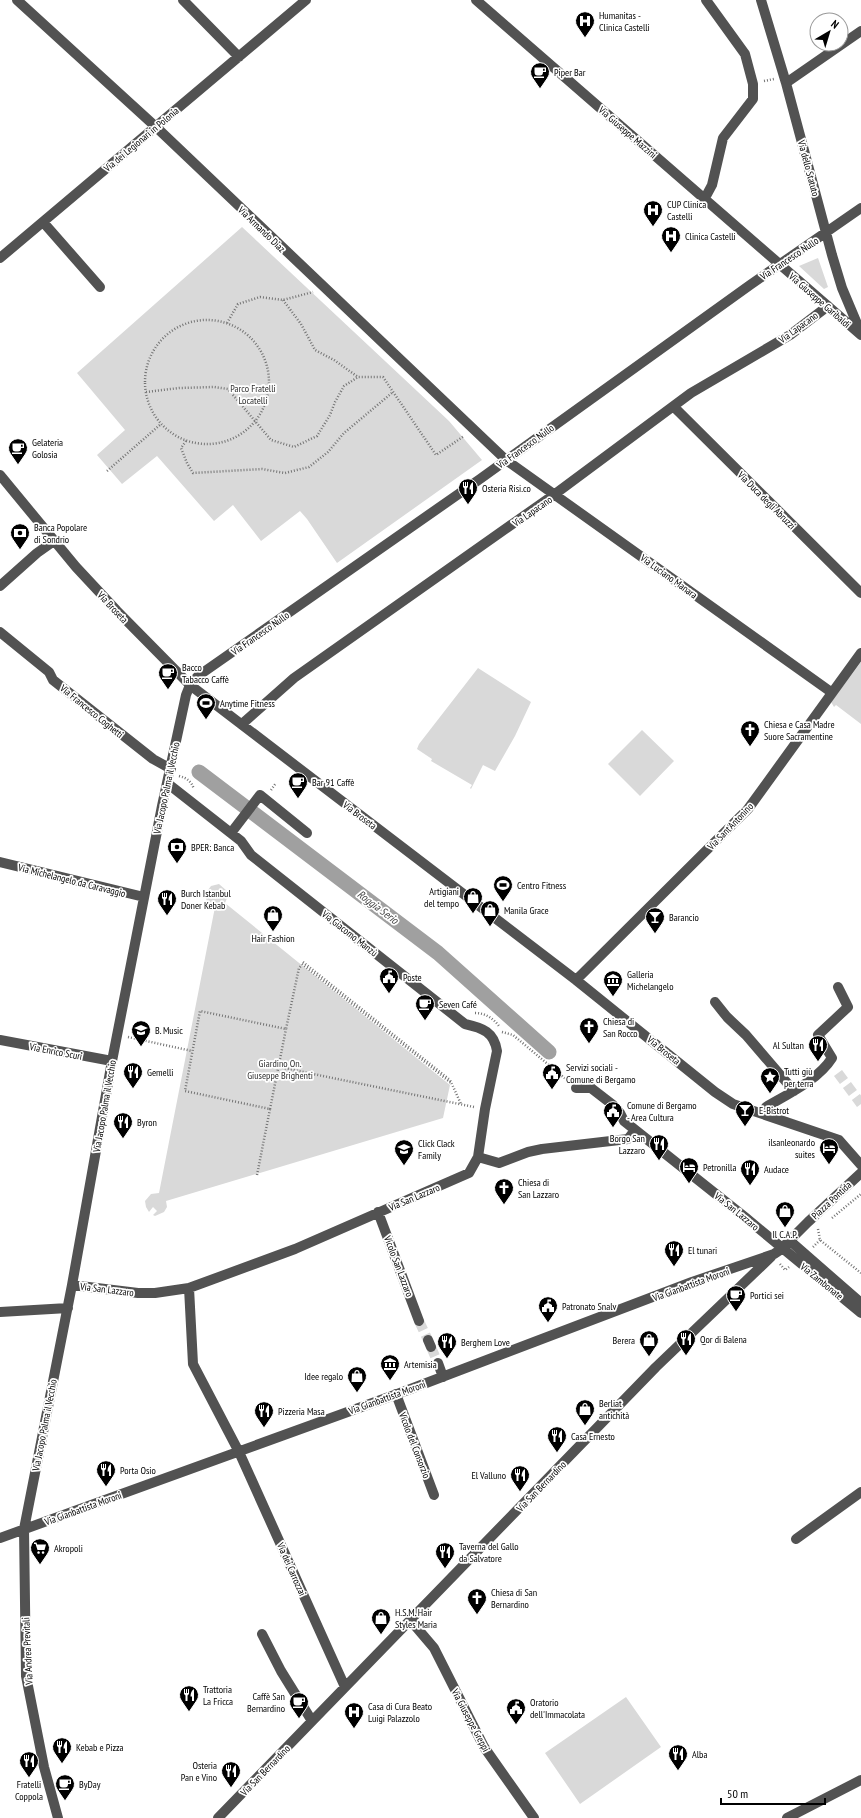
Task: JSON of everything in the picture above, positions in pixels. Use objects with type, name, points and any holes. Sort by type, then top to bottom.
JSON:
[{"type":"street","name":"Via Armando Diaz","points":[[18,0],[156,127],[506,460]]},
{"type":"street","points":[[183,0],[240,56]]},
{"type":"street","name":"Via dei Legionari in Polonia","points":[[0,258],[306,0]]},
{"type":"street","name":"Via Giuseppe Mazzini","points":[[476,0],[705,198],[714,208],[779,265]]},
{"type":"street","points":[[705,198],[712,185],[723,138],[753,99],[753,84],[745,54],[706,0]]},
{"type":"street","name":"Via dello Statuto","points":[[761,0],[785,80],[842,288],[861,335]]},
{"type":"street","points":[[785,80],[861,31]]},
{"type":"street","name":"Via Francesco Nullo","points":[[190,685],[198,676],[861,208]]},
{"type":"street","points":[[44,222],[100,287]]},
{"type":"street","name":"Via Giuseppe Garibaldi","points":[[779,265],[861,335]]},
{"type":"street","name":"Via Lapacano","points":[[242,724],[294,678],[555,494],[674,408],[692,393],[790,335],[828,306]]},
{"type":"street","name":"Via Duca degli Abruzzi","points":[[674,408],[861,593]]},
{"type":"street","name":"Via Luciano Manara","points":[[506,460],[831,692]]},
{"type":"street","name":"Via Broseta","points":[[0,475],[54,541],[117,611],[190,685],[576,980],[715,1092],[733,1104],[760,1113]]},
{"type":"street","points":[[0,586],[37,553],[54,541]]},
{"type":"street","name":"Via Francesco Coghetti","points":[[0,632],[49,672],[53,680],[153,759],[170,769]]},
{"type":"street","name":"Via Sant'Antonino","points":[[576,980],[748,809],[788,756],[831,692],[861,653]]},
{"type":"street","name":"Via Jacopo Palma il Vecchio","points":[[24,1529],[68,1308],[112,1061],[144,897],[179,724],[190,685]]},
{"type":"street","name":"Via Giacomo Manzù","points":[[167,784],[241,841],[251,854],[466,1024],[483,1029],[489,1033],[495,1043],[496,1051],[478,1157]]},
{"type":"street","points":[[231,833],[260,796],[307,833]]},
{"type":"street","name":"Via Michelangelo da Caravaggio","points":[[0,862],[144,897]]},
{"type":"street","points":[[838,987],[848,1007],[818,1035],[832,1058],[825,1068],[792,1088],[760,1113],[839,1140],[861,1165]]},
{"type":"street","points":[[715,1002],[792,1088]]},
{"type":"street","name":"Via Enrico Scuri","points":[[0,1040],[112,1061]]},
{"type":"street","name":"Via San Lazzaro","points":[[574,1086],[591,1088],[613,1105],[620,1113],[624,1121],[746,1218],[778,1251]]},
{"type":"street","points":[[478,1157],[499,1163],[528,1152],[542,1149],[628,1139],[635,1130]]},
{"type":"street","name":"Via San Lazzaro","points":[[72,1285],[138,1293],[155,1293],[189,1288],[295,1249],[469,1173],[478,1157]]},
{"type":"street","name":"Piazza Pontida","points":[[790,1240],[861,1173]]},
{"type":"street","name":"Vicolo San Lazzaro","points":[[378,1212],[419,1321]]},
{"type":"street","name":"Via San Bernardino","points":[[218,1818],[411,1621],[656,1367],[790,1240]]},
{"type":"street","name":"Via Zambonate","points":[[790,1240],[861,1303]]},
{"type":"street","name":"Via Zambonate","points":[[778,1251],[861,1313]]},
{"type":"street","name":"Via Gianbattista Moroni","points":[[0,1538],[443,1377],[692,1282],[778,1251]]},
{"type":"street","points":[[189,1288],[193,1364],[239,1452]]},
{"type":"street","points":[[0,1312],[68,1308]]},
{"type":"street","points":[[438,1363],[443,1377]]},
{"type":"street","name":"Vicolo del Consorzio","points":[[396,1394],[434,1496]]},
{"type":"street","name":"Via dei Carrozzai","points":[[239,1452],[345,1687]]},
{"type":"street","points":[[796,1539],[861,1492]]},
{"type":"street","name":"Via Andrea Previtali","points":[[24,1529],[26,1676],[44,1767],[58,1818]]},
{"type":"street","name":"Via Giuseppe Greppi","points":[[411,1621],[434,1648],[484,1747],[534,1818]]},
{"type":"street","points":[[262,1634],[281,1671],[312,1721]]},
{"type":"street","points":[[787,1818],[861,1780]]},
{"type":"path","points":[[753,84],[785,80]]},
{"type":"path","points":[[227,323],[238,304],[260,297],[283,300],[311,293]]},
{"type":"path","points":[[283,300],[301,324],[315,350],[334,360],[358,376],[383,377],[436,455],[464,437],[466,433],[470,438]]},
{"type":"path","points":[[204,320],[227,323],[248,335],[263,354],[270,378],[267,402],[255,423],[242,434],[226,442],[208,445],[186,441],[174,435],[161,424],[148,404],[146,392],[144,381],[149,358],[162,338],[181,325],[204,320]]},
{"type":"path","points":[[146,392],[179,388],[214,387],[228,389],[255,423],[271,440],[294,447],[317,436],[330,415],[344,386],[358,376]]},
{"type":"path","points":[[186,441],[181,448],[187,463],[193,472],[262,469],[285,473],[309,467],[328,452],[344,433],[393,392]]},
{"type":"path","points":[[107,471],[161,424]]},
{"type":"path","points":[[257,1175],[298,968],[302,965],[451,1083],[461,1104]]},
{"type":"path","points":[[270,1109],[184,1091],[200,1011],[286,1029]]},
{"type":"path","points":[[501,1032],[513,1035],[574,1086]]},
{"type":"path","points":[[117,1035],[192,1051]]},
{"type":"path","points":[[279,1068],[485,1109]]},
{"type":"path","points":[[830,1219],[861,1194]]},
{"type":"path","points":[[824,1224],[818,1229],[820,1240],[861,1273]]},
{"type":"green space","name":"Parco Fratelli Locatelli","points":[[242,227],[449,421],[482,460],[337,563],[300,511],[261,541],[233,505],[214,521],[157,456],[122,484],[97,455],[125,430],[77,373]]},
{"type":"green space","points":[[818,258],[828,287],[824,289],[799,266]]},
{"type":"green space","points":[[861,662],[861,724],[836,705],[834,707],[831,702]]},
{"type":"green space","points":[[478,668],[531,702],[515,736],[495,771],[483,765],[471,789],[470,788],[472,785],[431,761],[432,759],[417,749],[419,744]]},
{"type":"green space","points":[[642,730],[674,761],[640,796],[608,764]]},
{"type":"green space","name":"Giardino On. Giuseppe Brighenti","points":[[219,884],[227,891],[228,896],[225,903],[450,1085],[443,1118],[166,1201],[167,1207],[164,1212],[155,1216],[153,1215],[157,1211],[153,1207],[149,1212],[145,1201],[151,1194],[159,1193],[215,907],[207,902],[205,894],[211,886]]},
{"type":"green space","points":[[626,1697],[661,1747],[580,1804],[545,1753]]},
{"type":"waterway","name":"Roggia Serio","points":[[199,772],[438,953],[549,1052]]},
{"type":"tunnel","points":[[838,1073],[861,1104]]},
{"type":"tunnel","points":[[419,1321],[428,1340]]},
{"type":"tunnel","points":[[431,1347],[438,1363]]},
{"type":"place","name":"Humanitas - Clinica Castelli","points":[[585,38]]},
{"type":"place","name":"Piper Bar","points":[[540,89]]},
{"type":"place","name":"CUP Clinica Castelli","points":[[653,227]]},
{"type":"place","name":"Clinica Castelli","points":[[671,253]]},
{"type":"place","name":"Gelateria Golosia","points":[[18,465]]},
{"type":"place","name":"Osteria Risi.co","points":[[468,505]]},
{"type":"place","name":"Banca Popolare di Sondrio","points":[[20,550]]},
{"type":"place","name":"Bacco Tabacco Caffè","points":[[168,690]]},
{"type":"place","name":"Anytime Fitness","points":[[206,720]]},
{"type":"place","name":"Chiesa e Casa Madre Suore Sacramentine","points":[[750,747]]},
{"type":"place","name":"Bar 91 Caffè","points":[[298,799]]},
{"type":"place","name":"BPER: Banca","points":[[177,864]]},
{"type":"place","name":"Centro Fitness","points":[[503,902]]},
{"type":"place","name":"Artigiani del tempo","points":[[473,914]]},
{"type":"place","name":"Burch Istanbul Doner Kebab","points":[[167,916]]},
{"type":"place","name":"Manila Grace","points":[[490,927]]},
{"type":"place","name":"Hair Fashion","points":[[273,932]]},
{"type":"place","name":"Barancio","points":[[655,934]]},
{"type":"place","name":"Poste","points":[[389,994]]},
{"type":"place","name":"Galleria Michelangelo","points":[[613,997]]},
{"type":"place","name":"Seven Café","points":[[425,1021]]},
{"type":"place","name":"Chiesa di San Rocco","points":[[589,1044]]},
{"type":"place","name":"B. Music","points":[[141,1047]]},
{"type":"place","name":"Al Sultan","points":[[818,1062]]},
{"type":"place","name":"Gemelli","points":[[133,1089]]},
{"type":"place","name":"Servizi sociali - Comune di Bergamo","points":[[552,1090]]},
{"type":"place","name":"Tutti giù per terra","points":[[770,1094]]},
{"type":"place","name":"E-Bistrot","points":[[745,1127]]},
{"type":"place","name":"Comune di Bergamo - Area Cultura","points":[[613,1128]]},
{"type":"place","name":"Byron","points":[[123,1139]]},
{"type":"place","name":"Borgo San Lazzaro","points":[[659,1161]]},
{"type":"place","name":"ilsanleonardo suites","points":[[829,1165]]},
{"type":"place","name":"Click Clack Family","points":[[404,1166]]},
{"type":"place","name":"Petronilla","points":[[689,1184]]},
{"type":"place","name":"Audace","points":[[750,1186]]},
{"type":"place","name":"Chiesa di San Lazzaro","points":[[504,1205]]},
{"type":"place","name":"Il C.A.P.","points":[[785,1228]]},
{"type":"place","name":"El tunari","points":[[674,1267]]},
{"type":"place","name":"Portici sei","points":[[736,1312]]},
{"type":"place","name":"Patronato Snalv","points":[[548,1323]]},
{"type":"place","name":"Qor di Balena","points":[[686,1356]]},
{"type":"place","name":"Berera","points":[[649,1357]]},
{"type":"place","name":"Berghem Love","points":[[447,1359]]},
{"type":"place","name":"Artemisia","points":[[390,1381]]},
{"type":"place","name":"Idee regalo","points":[[357,1393]]},
{"type":"place","name":"Berliat antichità","points":[[585,1426]]},
{"type":"place","name":"Pizzeria Masa","points":[[264,1428]]},
{"type":"place","name":"Casa Ernesto","points":[[557,1453]]},
{"type":"place","name":"Porta Osio","points":[[106,1487]]},
{"type":"place","name":"El Valluno","points":[[520,1492]]},
{"type":"place","name":"Akropoli","points":[[40,1565]]},
{"type":"place","name":"Taverna del Gallo da Salvatore","points":[[445,1569]]},
{"type":"place","name":"Chiesa di San Bernardino","points":[[477,1615]]},
{"type":"place","name":"H.S.M. Hair Styles Maria","points":[[381,1635]]},
{"type":"place","name":"Trattoria La Fricca","points":[[189,1712]]},
{"type":"place","name":"Caffè San Bernardino","points":[[299,1719]]},
{"type":"place","name":"Oratorio dell'Immacolata","points":[[516,1725]]},
{"type":"place","name":"Casa di Cura Beato Luigi Palazzolo","points":[[354,1729]]},
{"type":"place","name":"Kebab e Pizza","points":[[62,1764]]},
{"type":"place","name":"Alba","points":[[678,1771]]},
{"type":"place","name":"Fratelli Coppola","points":[[29,1778]]},
{"type":"place","name":"Osteria Pan e Vino","points":[[231,1788]]},
{"type":"place","name":"ByDay","points":[[65,1801]]}]
